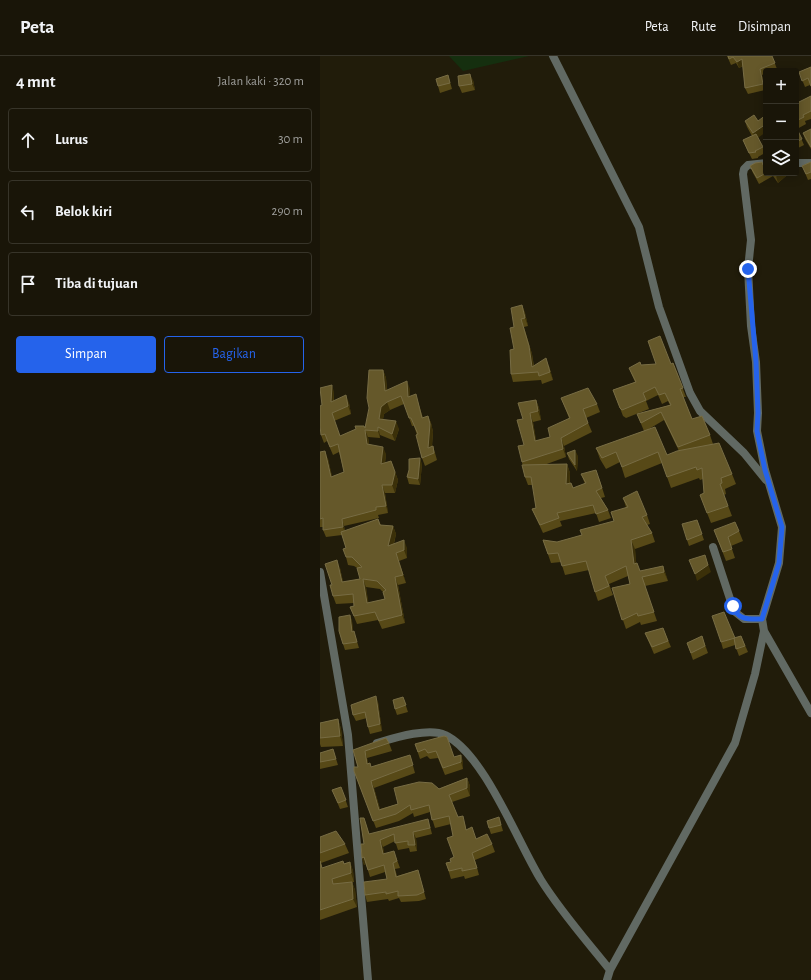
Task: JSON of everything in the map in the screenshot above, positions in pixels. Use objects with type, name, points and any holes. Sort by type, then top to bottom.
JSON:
[{"type":"street","points":[[553,56],[639,227],[659,307],[690,393],[700,411],[744,453],[770,486]]},
{"type":"street","points":[[763,163],[748,165],[744,169],[743,174],[751,240],[748,269],[756,362],[758,413],[757,431],[765,470],[782,527],[779,563],[762,619],[764,631],[811,713]]},
{"type":"street","points":[[799,163],[811,163]]},
{"type":"street","points":[[713,547],[734,612],[744,619],[762,619]]},
{"type":"street","points":[[320,572],[357,750],[368,980]]},
{"type":"street","points":[[608,980],[610,970],[735,743],[755,674],[764,631]]},
{"type":"street","points":[[357,750],[396,738],[437,732],[449,737],[465,750],[483,773],[546,888],[610,970]]},
{"type":"green space","points":[[449,56],[529,56],[463,71]]},
{"type":"building","points":[[728,56],[772,56],[775,63],[760,69],[763,84],[745,88],[742,59],[737,62],[733,57],[729,59]]},
{"type":"building","points":[[811,67],[811,86],[808,78],[802,81],[799,72]]},
{"type":"building","points":[[470,74],[472,84],[459,86],[458,76]]},
{"type":"building","points":[[448,75],[450,83],[438,86],[436,79]]},
{"type":"building","points":[[811,96],[811,111],[803,115],[804,117],[799,120],[799,104],[799,102]]},
{"type":"building","points":[[754,115],[758,121],[763,117],[763,126],[753,133],[745,121]]},
{"type":"building","points":[[811,129],[811,147],[803,133]]},
{"type":"building","points":[[799,133],[802,139],[799,140]]},
{"type":"building","points":[[756,134],[763,147],[755,151],[756,152],[749,153],[743,140]]},
{"type":"building","points":[[762,162],[763,165],[763,175],[757,178],[750,166],[755,163]]},
{"type":"building","points":[[811,162],[811,172],[806,174],[802,166]]},
{"type":"building","points":[[522,305],[525,318],[521,319],[529,346],[532,367],[546,358],[550,372],[539,376],[538,372],[511,374],[510,350],[514,349],[510,328],[514,327],[511,308]]},
{"type":"building","points":[[660,336],[671,364],[673,363],[683,388],[680,389],[692,419],[702,416],[710,435],[678,447],[661,412],[641,423],[637,414],[671,405],[665,393],[659,395],[655,387],[643,393],[646,400],[622,410],[613,390],[636,382],[629,368],[640,362],[641,365],[656,364],[648,341]]},
{"type":"building","points":[[369,370],[383,370],[385,391],[407,381],[408,397],[416,394],[422,418],[428,416],[430,424],[428,448],[433,446],[434,453],[422,458],[416,435],[418,434],[411,418],[409,418],[401,396],[387,402],[381,407],[379,419],[396,421],[392,434],[378,427],[378,431],[365,430],[367,444],[383,447],[381,464],[391,461],[395,472],[392,485],[382,485],[386,506],[376,507],[376,510],[342,519],[343,527],[323,530],[323,518],[320,519],[320,452],[325,451],[331,477],[344,472],[338,444],[330,447],[325,434],[321,435],[320,406],[322,405],[320,388],[332,385],[331,402],[346,395],[348,406],[332,413],[340,436],[356,429],[355,426],[364,426],[365,428],[369,408],[367,398]]},
{"type":"building","points":[[588,388],[597,404],[583,409],[588,423],[561,438],[563,449],[522,462],[518,446],[524,445],[517,420],[523,419],[518,403],[536,400],[538,411],[530,413],[535,441],[550,437],[548,428],[570,418],[561,398]]},
{"type":"building","points":[[655,427],[667,455],[677,451],[719,443],[732,474],[721,478],[722,483],[720,484],[728,506],[707,513],[700,495],[704,493],[702,468],[697,470],[696,467],[667,477],[658,452],[622,467],[616,452],[602,458],[596,448]]},
{"type":"building","points":[[575,450],[575,465],[567,453]]},
{"type":"building","points":[[420,458],[418,479],[407,477],[409,470],[409,459]]},
{"type":"building","points":[[567,464],[566,484],[571,483],[573,488],[586,483],[581,474],[596,470],[602,488],[596,491],[608,510],[596,514],[593,505],[557,513],[559,518],[540,525],[532,509],[536,508],[531,477],[525,477],[522,465]]},
{"type":"building","points":[[637,491],[647,515],[642,517],[652,533],[631,540],[634,564],[637,563],[640,571],[663,566],[664,572],[642,577],[654,612],[638,616],[637,613],[622,620],[612,588],[630,584],[626,566],[605,576],[609,586],[595,592],[586,561],[562,566],[558,553],[548,554],[543,540],[557,542],[582,535],[580,530],[614,521],[611,512],[628,507],[623,498]]},
{"type":"building","points":[[378,519],[380,525],[393,526],[388,546],[404,540],[404,550],[396,553],[403,575],[395,577],[402,615],[379,621],[375,612],[354,616],[350,607],[354,606],[353,594],[333,596],[330,585],[332,585],[325,564],[337,560],[342,582],[360,579],[357,568],[362,567],[352,557],[346,557],[343,549],[346,548],[341,532]],"holes":[[[363,579],[377,581],[386,590],[383,592],[385,599],[367,603]]]},
{"type":"building","points":[[697,520],[702,534],[687,540],[682,524]]},
{"type":"building","points":[[735,522],[739,531],[728,537],[732,549],[723,552],[714,530]]},
{"type":"building","points":[[705,555],[708,565],[695,574],[689,560]]},
{"type":"building","points":[[724,612],[735,638],[721,642],[712,616]]},
{"type":"building","points":[[350,615],[352,632],[354,631],[357,642],[343,644],[339,631],[339,617]]},
{"type":"building","points":[[663,628],[668,641],[652,647],[645,633]]},
{"type":"building","points":[[702,636],[705,646],[691,653],[687,643]]},
{"type":"building","points":[[741,636],[745,646],[736,649],[734,638]]},
{"type":"building","points":[[376,696],[380,724],[368,727],[365,712],[353,715],[351,705]]},
{"type":"building","points":[[403,697],[406,705],[395,709],[393,700]]},
{"type":"building","points":[[338,719],[340,736],[320,738],[320,723]]},
{"type":"building","points":[[444,736],[447,737],[454,757],[461,755],[461,762],[443,768],[436,751],[428,753],[425,749],[418,752],[415,744]]},
{"type":"building","points":[[386,738],[389,743],[365,751],[367,764],[370,763],[371,767],[410,755],[413,765],[371,781],[379,810],[398,804],[394,788],[419,782],[432,783],[439,789],[467,778],[467,788],[449,795],[458,817],[463,816],[466,830],[472,827],[476,839],[487,834],[492,844],[472,853],[477,868],[462,871],[462,868],[449,871],[446,863],[451,862],[450,859],[454,857],[447,838],[453,836],[449,816],[432,820],[429,805],[411,810],[410,805],[396,814],[373,821],[354,771],[354,767],[358,767],[353,750]]},
{"type":"building","points":[[333,749],[336,759],[320,762],[320,753]]},
{"type":"building","points":[[341,787],[346,800],[338,803],[332,790]]},
{"type":"building","points":[[499,817],[501,825],[489,828],[487,821]]},
{"type":"building","points":[[360,818],[364,818],[369,834],[428,819],[430,828],[413,832],[415,845],[408,845],[408,841],[395,843],[394,834],[380,840],[383,854],[394,851],[397,861],[393,863],[396,877],[418,870],[424,892],[417,895],[398,896],[398,891],[386,894],[386,892],[365,895],[364,882],[387,879],[384,865],[368,870],[364,857],[362,858],[361,844],[364,844]]},
{"type":"building","points":[[336,831],[345,844],[320,853],[320,837]]},
{"type":"building","points":[[320,861],[322,868],[343,861],[344,864],[350,862],[351,873],[332,879],[333,884],[352,882],[353,899],[320,910]]},
{"type":"route","points":[[733,606],[734,612],[739,617],[744,619],[762,619],[779,563],[782,527],[765,470],[757,431],[758,413],[756,362],[751,326],[748,269]]}]
